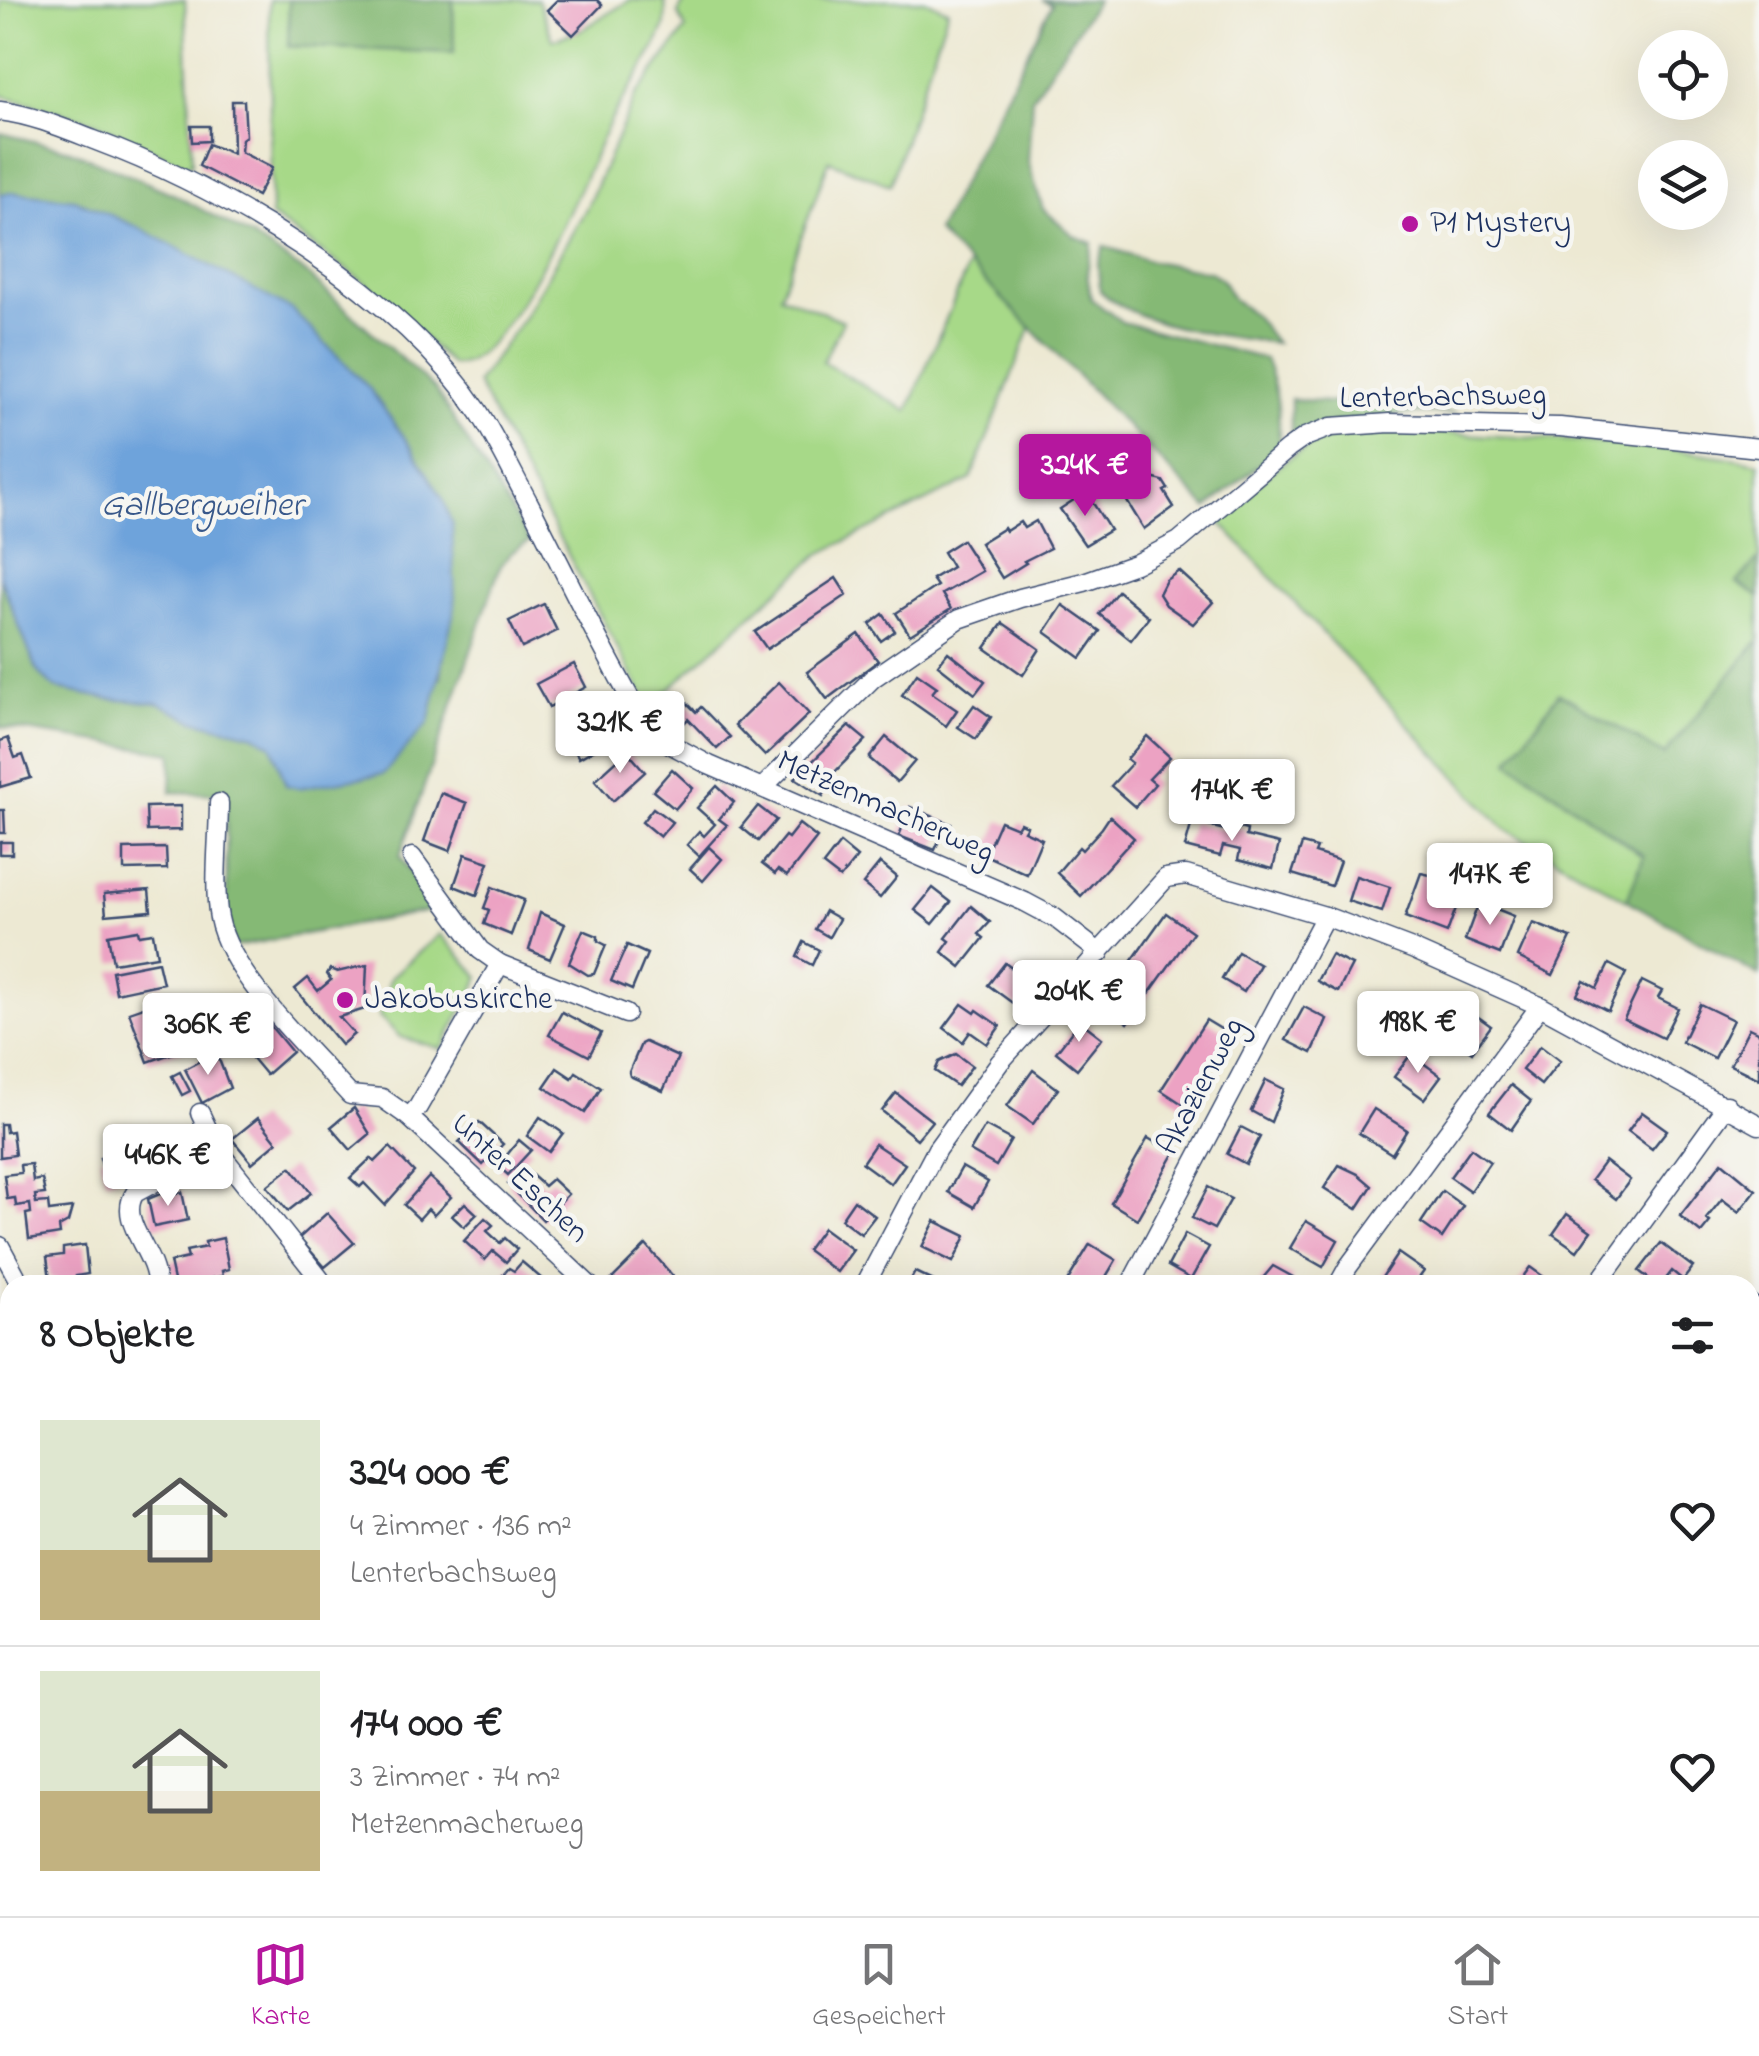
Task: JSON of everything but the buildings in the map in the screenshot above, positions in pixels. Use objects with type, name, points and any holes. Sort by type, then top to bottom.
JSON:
[{"type":"street","name":"Metzenmacherweg","points":[[0,110],[68,130],[181,176],[274,229],[373,301],[410,334],[479,412],[639,714],[670,744],[1025,902],[1054,918],[1100,953]]},
{"type":"street","name":"Lenterbachsweg","points":[[764,787],[873,678],[960,619],[1135,564],[1179,541],[1305,436],[1331,427],[1390,422],[1500,423],[1759,448]]},
{"type":"street","name":"Unter Eschen","points":[[219,803],[218,916],[228,947],[248,978],[350,1095],[382,1098],[408,1116],[579,1275]]},
{"type":"street","points":[[412,857],[480,950],[500,964],[626,1014]]},
{"type":"street","points":[[870,1275],[937,1149],[1000,1062],[1166,878],[1186,876],[1325,916],[1412,949],[1540,1006],[1759,1125]]},
{"type":"street","name":"Akazienweg","points":[[1135,1275],[1325,916]]},
{"type":"street","name":"Unter Eschen","points":[[408,1116],[418,1107],[500,964]]},
{"type":"street","points":[[1345,1275],[1540,1006]]},
{"type":"street","points":[[1604,1275],[1727,1105]]},
{"type":"street","points":[[200,1112],[218,1149],[317,1275]]},
{"type":"street","points":[[156,1275],[129,1216],[130,1200],[135,1193],[218,1149]]},
{"type":"street","points":[[0,1246],[16,1275]]},
{"type":"green space","points":[[0,0],[185,0],[192,164],[184,165],[95,122],[0,95]]},
{"type":"green space","points":[[269,0],[289,0],[289,46],[453,52],[453,0],[538,0],[553,40],[583,29],[630,0],[665,0],[665,23],[657,42],[606,130],[541,267],[496,337],[473,358],[452,365],[367,284],[271,216]]},
{"type":"green space","points":[[289,0],[453,0],[454,53],[288,46]]},
{"type":"green space","points":[[685,0],[925,0],[948,10],[890,185],[829,161],[780,295],[843,321],[823,362],[908,411],[969,264],[1031,326],[971,479],[818,555],[649,707],[477,383],[522,320],[587,207],[636,95],[686,29],[678,13]]},
{"type":"green space","points":[[1042,0],[1097,0],[1032,98],[1028,161],[1043,209],[1074,236],[1092,243],[1087,273],[1091,299],[1122,322],[1265,359],[1273,382],[1278,449],[1207,508],[937,232],[1052,4]]},
{"type":"green space","points":[[0,133],[70,150],[173,194],[252,237],[306,273],[435,389],[530,541],[511,553],[500,567],[400,856],[434,910],[234,947],[227,913],[226,794],[171,792],[172,753],[0,727],[0,577],[37,671],[55,688],[108,699],[158,703],[193,720],[255,735],[272,745],[286,785],[441,678],[445,644],[411,447],[369,388],[292,310],[231,279],[10,192],[0,195]]},
{"type":"green space","points":[[1104,246],[1146,260],[1211,272],[1276,343],[1183,328],[1117,304],[1100,291],[1098,264]]},
{"type":"green space","points":[[1291,399],[1457,413],[1372,417],[1291,437]]},
{"type":"green space","points":[[1387,429],[1620,444],[1759,463],[1759,558],[1738,583],[1759,597],[1759,640],[1664,755],[1559,693],[1509,761],[1644,857],[1627,900],[1504,828],[1217,519],[1274,469],[1322,439],[1345,432]]},
{"type":"green space","points":[[1759,558],[1759,597],[1737,583]]},
{"type":"green space","points":[[1759,640],[1759,976],[1627,900],[1644,856],[1509,761],[1559,693],[1664,755]]},
{"type":"green space","points":[[440,934],[480,977],[442,1049],[400,1037],[379,1016],[391,977]]},
{"type":"water","name":"Gallbergweiher","points":[[10,192],[74,199],[140,228],[292,310],[369,388],[411,447],[443,499],[452,525],[455,606],[429,722],[383,774],[298,788],[286,785],[272,745],[255,735],[193,720],[158,703],[108,699],[55,688],[37,671],[0,577],[0,195]]},
{"type":"place","name":"P1 Mystery","points":[[1410,224]]},
{"type":"place","name":"Jakobuskirche","points":[[345,1000]]}]
